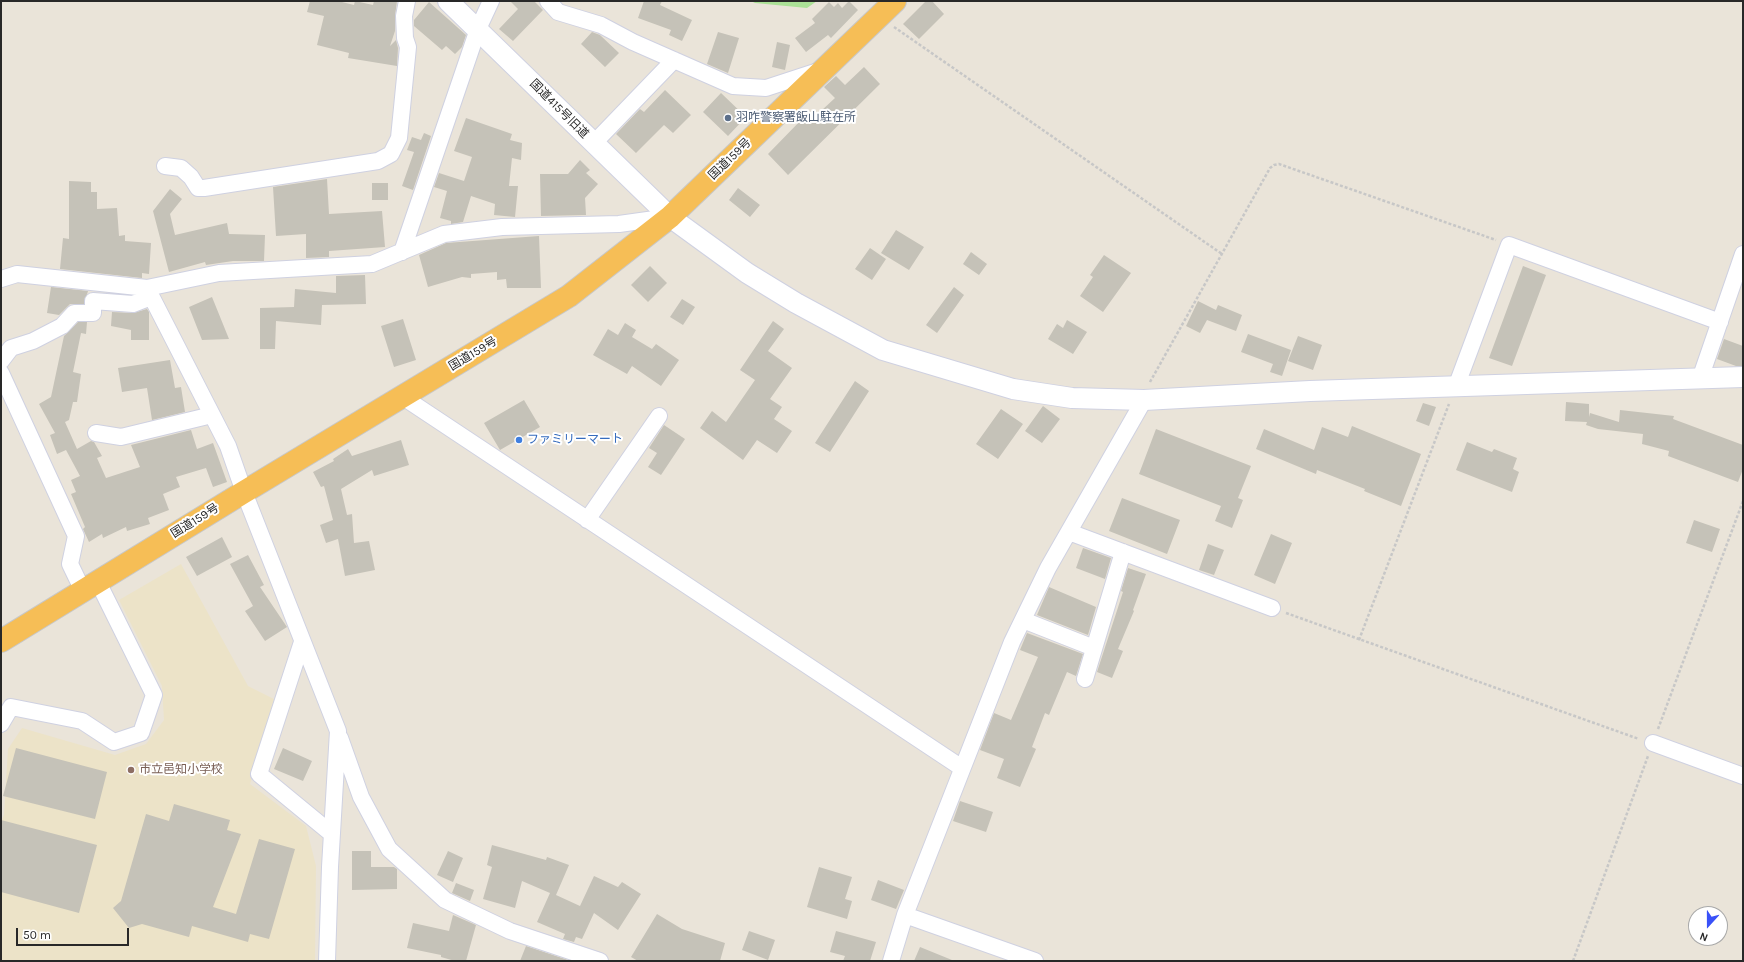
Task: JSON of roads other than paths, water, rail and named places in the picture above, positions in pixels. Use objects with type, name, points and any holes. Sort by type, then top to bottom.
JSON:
[{"type":"highway","name":"国道159号","points":[[1,641],[569,296],[670,217],[895,1]]},
{"type":"street","points":[[165,166],[181,168],[191,177],[198,188],[204,188],[378,161],[392,154],[399,138],[408,47],[405,38],[404,16],[407,1]]},
{"type":"street","name":"国道415号旧道","points":[[448,1],[670,217],[747,273],[796,303],[883,350],[1013,389],[1072,398],[1142,400],[1310,391],[1743,377]]},
{"type":"street","points":[[402,252],[478,29],[491,1]]},
{"type":"street","points":[[548,1],[558,12],[601,25],[733,86],[766,88],[825,69]]},
{"type":"street","points":[[594,143],[674,60]]},
{"type":"street","points":[[1,361],[11,348],[33,341],[62,326],[74,313],[92,313],[93,301],[133,304],[149,292],[218,273],[372,264],[444,234],[502,227],[619,224],[670,217]]},
{"type":"street","points":[[1456,387],[1509,245],[1720,322]]},
{"type":"street","points":[[1700,379],[1743,254]]},
{"type":"street","points":[[1,279],[17,274],[149,292]]},
{"type":"street","points":[[149,292],[228,446],[244,492],[338,731],[361,797],[389,849],[445,900],[510,931],[600,961]]},
{"type":"street","points":[[1,373],[76,536],[70,564],[90,586],[154,695],[141,733],[114,742],[82,721],[11,707],[1,724]]},
{"type":"street","points":[[403,397],[962,768]]},
{"type":"street","points":[[891,961],[905,915],[1012,642],[1048,568],[1142,400]]},
{"type":"street","points":[[96,432],[121,437],[212,415]]},
{"type":"street","points":[[587,520],[659,416]]},
{"type":"street","points":[[1069,532],[1272,608]]},
{"type":"street","points":[[1085,679],[1123,552]]},
{"type":"street","points":[[1023,620],[1094,648]]},
{"type":"street","points":[[302,642],[259,774],[332,834]]},
{"type":"street","points":[[327,961],[338,731]]},
{"type":"street","points":[[1653,743],[1743,776]]},
{"type":"street","points":[[905,915],[1035,961]]},
{"type":"place","name":"羽咋警察署飯山駐在所","points":[[728,118]]},
{"type":"place","name":"ファミリーマート","points":[[519,440]]},
{"type":"place","name":"市立邑知小学校","points":[[131,770]]}]
